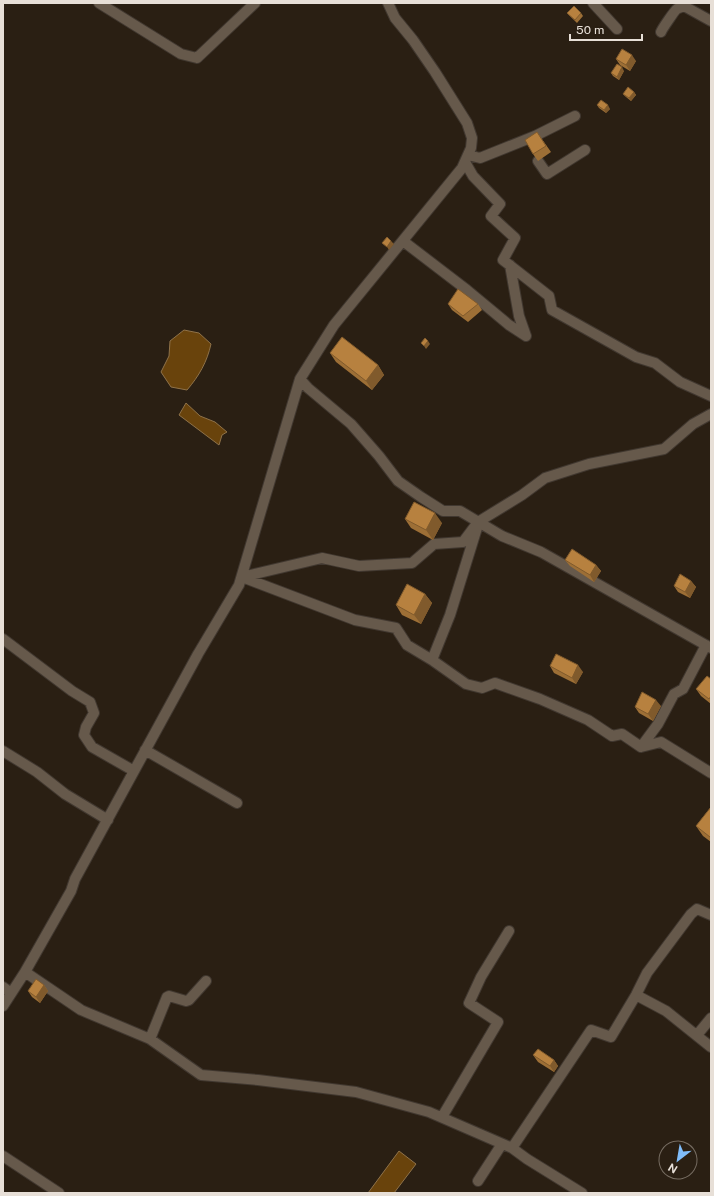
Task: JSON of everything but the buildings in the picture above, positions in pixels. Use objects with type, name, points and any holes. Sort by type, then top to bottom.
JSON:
[{"type":"street","points":[[99,3],[181,54],[197,58],[255,3]]},
{"type":"street","points":[[3,1006],[25,972],[71,891],[75,879],[145,750],[198,654],[239,585],[300,379],[334,325],[462,168],[471,148],[472,138],[467,123],[435,72],[413,40],[395,18],[388,3]]},
{"type":"street","points":[[593,3],[617,29]]},
{"type":"street","points":[[661,32],[663,27],[670,21],[677,9],[684,6],[711,21]]},
{"type":"street","points":[[466,158],[480,158],[535,136],[574,116]]},
{"type":"street","points":[[538,161],[547,174],[586,150]]},
{"type":"street","points":[[466,158],[473,176],[500,204],[491,216],[515,238],[503,260],[549,296],[552,310],[636,357],[655,363],[680,382],[711,396]]},
{"type":"street","points":[[403,241],[467,290],[495,314],[526,336],[519,316],[510,265]]},
{"type":"street","points":[[300,379],[308,388],[350,424],[379,456],[398,481],[443,511],[460,511],[502,536],[541,552],[709,647],[682,689],[674,694],[658,724],[641,747]]},
{"type":"street","points":[[242,577],[322,558],[359,566],[412,563],[434,544],[463,542],[478,522],[522,495],[545,478],[589,464],[664,449],[693,424],[711,414]]},
{"type":"street","points":[[432,660],[450,615],[478,522]]},
{"type":"street","points":[[242,577],[355,620],[396,628],[407,645],[432,660],[466,684],[482,688],[495,683],[532,696],[588,720],[612,736],[622,734],[641,747],[661,742],[711,773]]},
{"type":"street","points":[[3,639],[72,691],[90,702],[94,713],[86,727],[84,735],[92,747],[134,771]]},
{"type":"street","points":[[145,750],[237,803]]},
{"type":"street","points":[[3,751],[36,772],[65,794],[108,820]]},
{"type":"street","points":[[512,1148],[591,1030],[612,1037],[647,973],[691,914],[696,909],[711,915]]},
{"type":"street","points":[[442,1117],[498,1022],[469,1003],[481,977],[509,931]]},
{"type":"street","points":[[25,972],[81,1010],[150,1039],[201,1075],[258,1080],[356,1092],[430,1112],[512,1148],[582,1193]]},
{"type":"street","points":[[150,1039],[167,997],[169,996],[186,1001],[189,1000],[206,981]]},
{"type":"street","points":[[3,987],[11,993]]},
{"type":"street","points":[[636,995],[666,1011],[711,1047]]},
{"type":"street","points":[[697,1035],[711,1018]]},
{"type":"street","points":[[478,1181],[502,1144]]},
{"type":"street","points":[[3,1156],[59,1193]]},
{"type":"shaded area","points":[[184,330],[199,333],[211,344],[202,368],[187,390],[171,387],[161,372],[169,356],[170,341]]},
{"type":"shaded area","points":[[186,403],[200,416],[215,422],[227,432],[222,435],[219,445],[179,415]]},
{"type":"shaded area","points":[[399,1151],[416,1164],[394,1193],[368,1193]]}]
